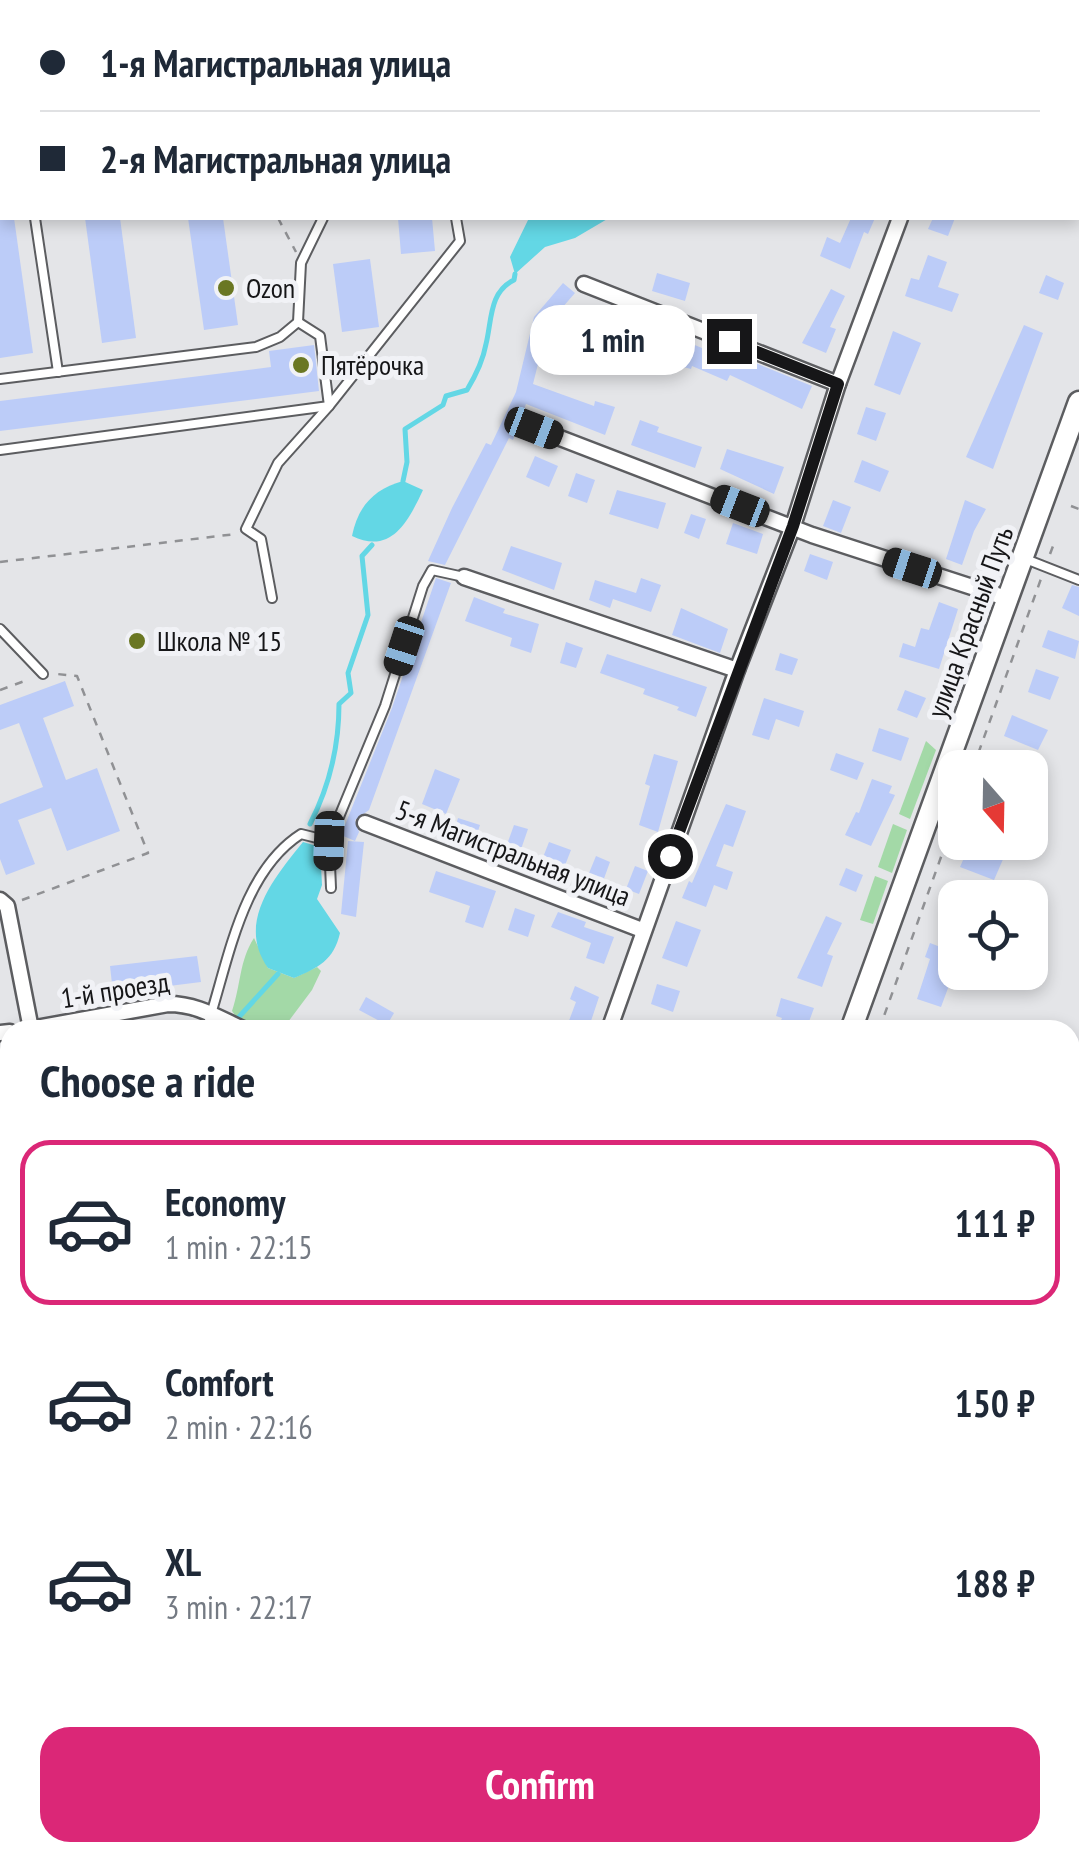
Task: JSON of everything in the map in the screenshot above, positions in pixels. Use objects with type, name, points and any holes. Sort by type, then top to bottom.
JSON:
[{"type":"main road","name":"улица Красный Путь","points":[[855,1020],[1023,558],[1072,445],[1079,402]]},
{"type":"street","points":[[612,1020],[737,670],[793,526],[838,384],[899,220]]},
{"type":"street","points":[[584,284],[838,384]]},
{"type":"street","points":[[534,428],[793,526],[1009,599]]},
{"type":"street","points":[[464,576],[737,670]]},
{"type":"street","name":"5-я Магистральная улица","points":[[365,823],[642,930]]},
{"type":"street","points":[[3,903],[26,1020]]},
{"type":"street","name":"1-й проезд","points":[[82,1020],[168,1004],[187,1004],[212,1012]]},
{"type":"street","points":[[212,1012],[226,1020]]},
{"type":"lane","points":[[36,220],[58,372]]},
{"type":"lane","points":[[0,379],[256,347],[280,337],[298,322],[301,263],[322,220]]},
{"type":"lane","points":[[272,598],[261,539],[246,529],[278,463],[330,406],[460,241],[456,220]]},
{"type":"lane","points":[[298,322],[320,336],[330,406]]},
{"type":"lane","points":[[0,450],[330,406]]},
{"type":"lane","points":[[1023,558],[1079,580]]},
{"type":"lane","points":[[331,888],[329,841],[384,706],[422,586],[432,570],[464,576]]},
{"type":"lane","points":[[0,629],[43,674]]},
{"type":"lane","points":[[209,1020],[252,886],[281,847],[301,834],[329,841]]},
{"type":"path","points":[[279,220],[301,263]]},
{"type":"path","points":[[1071,506],[1079,509]]},
{"type":"path","points":[[0,562],[229,537],[246,529]]},
{"type":"path","points":[[980,750],[1055,540]]},
{"type":"path","points":[[3,903],[148,854],[78,676]]},
{"type":"path","points":[[883,1020],[940,860]]},
{"type":"green space","points":[[926,741],[936,750],[910,819],[899,814]]},
{"type":"green space","points":[[893,824],[907,830],[892,873],[878,867]]},
{"type":"green space","points":[[875,876],[888,881],[873,924],[860,920]]},
{"type":"green space","points":[[254,938],[268,968],[294,978],[317,967],[321,971],[290,1020],[241,1020],[232,1011],[245,955]]},
{"type":"water","points":[[528,220],[606,220],[575,238],[545,247],[515,274],[510,257]]},
{"type":"water","points":[[403,481],[423,490],[404,524],[388,538],[377,541],[352,536],[358,516],[369,500]]},
{"type":"water","points":[[303,842],[320,847],[322,885],[317,899],[340,933],[324,962],[294,978],[268,968],[259,951],[257,918],[271,886]]},
{"type":"building","points":[[0,220],[14,220],[33,353],[0,358]]},
{"type":"building","points":[[85,220],[120,220],[136,338],[102,343]]},
{"type":"building","points":[[188,220],[223,220],[238,325],[204,330]]},
{"type":"building","points":[[398,220],[432,220],[435,251],[401,254]]},
{"type":"building","points":[[850,220],[874,220],[868,234],[864,232],[850,269],[820,256],[827,237],[840,243]]},
{"type":"building","points":[[932,220],[954,220],[948,236],[928,229]]},
{"type":"building","points":[[928,255],[947,262],[938,287],[959,294],[952,312],[905,296],[911,278],[919,280]]},
{"type":"building","points":[[370,259],[379,327],[342,332],[333,264]]},
{"type":"building","points":[[657,273],[690,283],[685,301],[652,291]]},
{"type":"building","points":[[1046,275],[1064,283],[1058,300],[1039,293]]},
{"type":"building","points":[[563,283],[575,293],[548,324],[533,384],[594,406],[595,401],[615,407],[605,435],[526,404],[513,440],[509,438],[445,565],[428,561],[452,508],[486,443],[491,445],[516,392],[534,317]]},
{"type":"building","points":[[831,289],[845,296],[830,327],[836,329],[826,353],[802,343]]},
{"type":"building","points":[[632,323],[653,331],[645,352],[623,344]]},
{"type":"building","points":[[1024,325],[1043,333],[993,469],[966,457]]},
{"type":"building","points":[[893,331],[921,343],[900,395],[874,385]]},
{"type":"building","points":[[680,339],[746,366],[748,360],[812,386],[802,409],[730,375],[727,381],[692,366],[691,369],[672,364]]},
{"type":"building","points":[[314,345],[319,391],[0,431],[0,401],[271,367],[269,351]]},
{"type":"building","points":[[866,407],[886,413],[876,441],[857,434]]},
{"type":"building","points":[[640,420],[659,427],[657,432],[702,447],[695,468],[631,445]]},
{"type":"building","points":[[727,449],[784,467],[774,494],[720,469]]},
{"type":"building","points":[[535,456],[558,466],[549,487],[526,477]]},
{"type":"building","points":[[862,460],[889,471],[880,492],[854,482]]},
{"type":"building","points":[[576,473],[595,480],[587,503],[568,496]]},
{"type":"building","points":[[617,490],[666,503],[658,529],[609,514]]},
{"type":"building","points":[[833,500],[851,507],[841,533],[823,526]]},
{"type":"building","points":[[965,500],[986,509],[962,565],[946,559]]},
{"type":"building","points":[[691,514],[706,519],[699,539],[684,533]]},
{"type":"building","points":[[733,523],[763,534],[757,554],[726,544]]},
{"type":"building","points":[[511,546],[562,563],[554,590],[502,570]]},
{"type":"building","points":[[810,554],[833,562],[827,580],[804,571]]},
{"type":"building","points":[[436,578],[451,583],[369,810],[355,820],[359,832],[355,841],[341,835],[392,708]]},
{"type":"building","points":[[641,578],[661,585],[651,612],[613,599],[610,608],[589,600],[595,580],[636,593]]},
{"type":"building","points":[[1072,585],[1079,587],[1079,616],[1062,608]]},
{"type":"building","points":[[474,597],[505,609],[503,613],[539,624],[531,653],[510,646],[512,638],[465,621]]},
{"type":"building","points":[[939,602],[958,609],[939,669],[899,657],[903,643],[915,647],[921,628],[929,630]]},
{"type":"building","points":[[681,608],[728,629],[720,653],[672,635]]},
{"type":"building","points":[[1048,630],[1079,641],[1075,659],[1042,647]]},
{"type":"building","points":[[566,642],[583,648],[576,668],[560,663]]},
{"type":"building","points":[[780,653],[798,659],[792,675],[775,670]]},
{"type":"building","points":[[607,654],[707,687],[696,717],[643,694],[645,689],[600,673]]},
{"type":"building","points":[[1036,669],[1059,677],[1050,700],[1028,692]]},
{"type":"building","points":[[65,681],[74,706],[43,718],[66,780],[97,768],[120,831],[67,851],[51,808],[18,820],[35,864],[6,875],[0,859],[0,804],[43,787],[19,723],[0,730],[0,705]]},
{"type":"building","points":[[905,690],[926,698],[917,718],[897,710]]},
{"type":"building","points":[[764,698],[804,711],[799,727],[776,719],[769,740],[752,735]]},
{"type":"building","points":[[1012,715],[1048,730],[1038,750],[1004,736]]},
{"type":"building","points":[[879,728],[909,738],[901,761],[872,751]]},
{"type":"building","points":[[836,753],[864,763],[857,780],[830,770]]},
{"type":"building","points":[[654,754],[678,761],[658,832],[639,825]]},
{"type":"building","points":[[435,769],[460,779],[446,814],[422,804]]},
{"type":"building","points":[[872,779],[892,786],[889,793],[895,795],[871,846],[845,835],[856,812],[859,813]]},
{"type":"building","points":[[726,804],[746,811],[733,847],[724,844],[716,866],[733,872],[727,890],[714,885],[706,907],[682,898]]},
{"type":"building","points":[[458,818],[480,825],[474,843],[453,836]]},
{"type":"building","points":[[514,825],[528,829],[519,855],[505,850]]},
{"type":"building","points":[[348,841],[364,842],[356,917],[341,914]]},
{"type":"building","points":[[549,842],[571,850],[562,873],[540,865]]},
{"type":"building","points":[[596,856],[610,862],[602,884],[587,878]]},
{"type":"building","points":[[963,860],[1003,860],[994,880],[960,867]]},
{"type":"building","points":[[635,866],[648,871],[639,894],[626,889]]},
{"type":"building","points":[[846,868],[863,875],[856,892],[839,885]]},
{"type":"building","points":[[436,871],[496,891],[483,928],[465,922],[470,906],[429,892]]},
{"type":"building","points":[[515,908],[535,915],[528,937],[508,930]]},
{"type":"building","points":[[558,912],[586,922],[584,927],[614,937],[604,964],[586,958],[591,943],[551,927]]},
{"type":"building","points":[[826,916],[842,923],[827,954],[833,956],[822,987],[797,978]]},
{"type":"building","points":[[676,921],[701,930],[687,967],[662,958]]},
{"type":"building","points":[[930,943],[938,946],[938,990],[947,990],[941,1007],[917,999],[930,959],[925,957]]},
{"type":"building","points":[[197,956],[201,982],[113,993],[110,966]]},
{"type":"building","points":[[657,984],[680,991],[673,1012],[651,1004]]},
{"type":"building","points":[[575,986],[599,997],[591,1020],[569,1020],[576,1002],[570,999]]},
{"type":"building","points":[[366,997],[394,1013],[390,1020],[378,1020],[359,1010]]},
{"type":"building","points":[[781,998],[814,1008],[810,1020],[781,1020],[776,1016]]},
{"type":"waterway","points":[[403,481],[407,462],[405,429],[443,405],[446,396],[467,390],[483,356],[496,299],[515,274]]},
{"type":"waterway","points":[[310,824],[332,766],[339,704],[351,693],[348,673],[368,615],[362,556],[372,545]]},
{"type":"waterway","points":[[238,1018],[278,974]]},
{"type":"place","name":"Ozon","points":[[226,288]]},
{"type":"place","name":"Пятёрочка","points":[[301,365]]},
{"type":"place","name":"Школа № 15","points":[[137,641]]},
{"type":"route","points":[[670,856],[793,526],[838,384],[729,341]]}]
